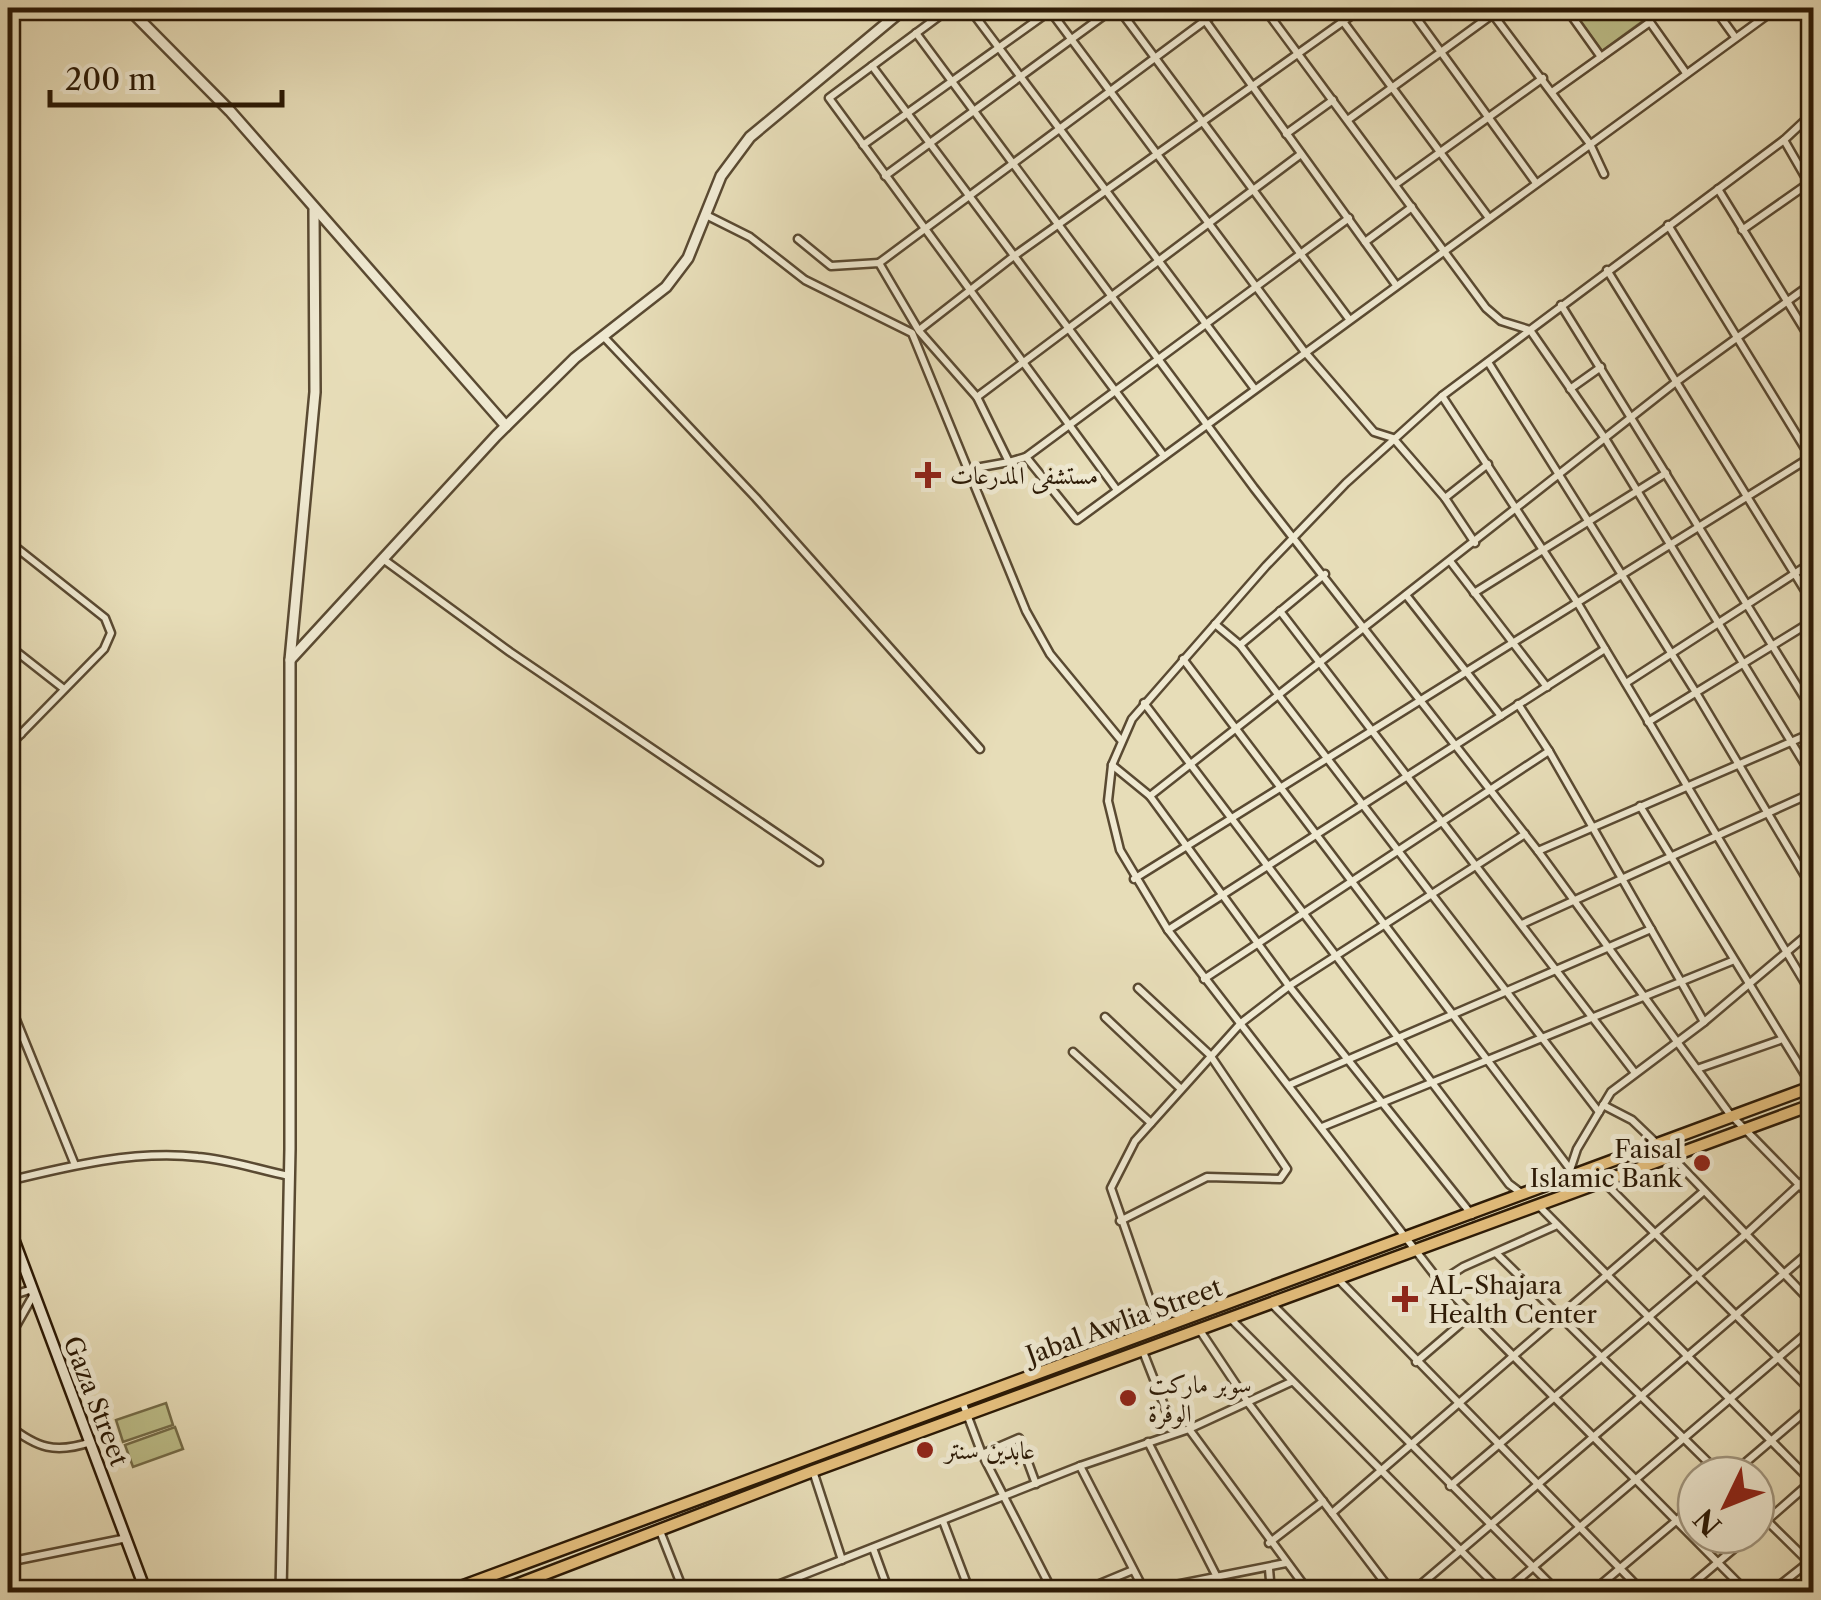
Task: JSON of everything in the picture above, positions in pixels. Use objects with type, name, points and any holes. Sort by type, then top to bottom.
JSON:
[{"type":"main road","name":"Jabal Awlia Street","points":[[448,1592],[1472,1215],[1569,1173],[1736,1118],[1813,1086]]},
{"type":"main road","name":"Jabal Awlia Street","points":[[498,1592],[813,1471],[1144,1354],[1814,1104]]},
{"type":"street","points":[[128,8],[230,112],[506,426]]},
{"type":"street","points":[[290,660],[506,426],[602,335],[666,288],[688,258],[721,176],[750,137],[905,8]]},
{"type":"street","points":[[950,8],[830,98],[922,230],[1117,490]]},
{"type":"street","points":[[969,8],[1254,388]]},
{"type":"street","points":[[863,146],[1050,8],[1304,351],[1374,432],[1393,438],[1444,498],[1474,542]]},
{"type":"street","points":[[884,176],[1116,8],[1349,318]]},
{"type":"street","points":[[1196,8],[1396,285]]},
{"type":"street","points":[[798,239],[831,266],[879,263],[1222,8]]},
{"type":"street","points":[[1264,8],[1486,308],[1501,321],[1530,330],[1606,440],[1634,492],[1814,779]]},
{"type":"street","points":[[1333,8],[1488,218]]},
{"type":"street","points":[[915,332],[1014,256],[1362,8]]},
{"type":"street","points":[[1409,8],[1536,183]]},
{"type":"street","points":[[1568,8],[1601,57]]},
{"type":"street","points":[[1640,8],[1686,73]]},
{"type":"street","points":[[1714,8],[1735,37]]},
{"type":"street","points":[[1026,457],[1074,520],[1774,8]]},
{"type":"street","points":[[1348,120],[1490,10],[1590,144],[1604,174]]},
{"type":"street","points":[[1552,92],[1650,22]]},
{"type":"street","points":[[916,34],[1294,536],[1526,834],[1697,1069],[1744,1130],[1814,1200]]},
{"type":"street","points":[[872,66],[1164,456]]},
{"type":"street","points":[[1396,184],[1543,78]]},
{"type":"street","points":[[1286,134],[1333,100]]},
{"type":"street","points":[[1676,1519],[1440,1282],[1168,930],[1134,879],[1116,842],[1109,813],[1112,764],[1120,738],[1144,703],[1294,536],[1393,438],[1561,305],[1784,140],[1814,112]]},
{"type":"street","points":[[1784,140],[1814,192]]},
{"type":"street","points":[[977,397],[1301,154]]},
{"type":"street","points":[[1742,230],[1809,183]]},
{"type":"street","points":[[1718,189],[1814,346]]},
{"type":"street","points":[[1365,242],[1412,207]]},
{"type":"street","points":[[281,1592],[289,1176],[290,660],[315,392],[314,210]]},
{"type":"street","points":[[706,215],[750,236],[805,280],[915,332],[977,397],[1009,462]]},
{"type":"street","points":[[970,469],[1026,457],[1349,218]]},
{"type":"street","points":[[1134,879],[1812,459],[1668,224]]},
{"type":"street","points":[[879,263],[915,332],[1026,611],[1050,654],[1120,738]]},
{"type":"street","points":[[1607,270],[1814,605]]},
{"type":"street","points":[[1150,796],[1676,382],[1814,282]]},
{"type":"street","points":[[1561,305],[1814,712]]},
{"type":"street","points":[[602,335],[980,749]]},
{"type":"street","points":[[1488,362],[1672,654],[1814,891]]},
{"type":"street","points":[[1570,389],[1601,367]]},
{"type":"street","points":[[1442,396],[1578,602],[1814,998]]},
{"type":"street","points":[[1444,498],[1488,464]]},
{"type":"street","points":[[1474,592],[1666,473]]},
{"type":"street","points":[[8,541],[110,625],[104,649],[8,747]]},
{"type":"street","points":[[383,559],[510,652],[818,862]]},
{"type":"street","points":[[1450,560],[1547,687]]},
{"type":"street","points":[[1626,683],[1814,561]]},
{"type":"street","points":[[1240,645],[1326,574]]},
{"type":"street","points":[[1406,595],[1501,716]]},
{"type":"street","points":[[1280,611],[1635,1073]]},
{"type":"street","points":[[1648,722],[1814,620]]},
{"type":"street","points":[[1215,624],[1240,645],[1280,694],[1541,1039],[1601,1108],[1632,1120],[1658,1144]]},
{"type":"street","points":[[8,645],[64,689]]},
{"type":"street","points":[[1168,930],[1268,862],[1605,649]]},
{"type":"street","points":[[1183,659],[1569,1173]]},
{"type":"street","points":[[1144,703],[1509,1184],[1524,1195]]},
{"type":"street","points":[[1518,704],[1550,751],[1704,1022]]},
{"type":"street","points":[[8,724],[21,734]]},
{"type":"street","points":[[1538,851],[1814,732]]},
{"type":"street","points":[[1204,978],[1550,751]]},
{"type":"street","points":[[1112,764],[1150,796],[1289,986],[1472,1215]]},
{"type":"street","points":[[1522,924],[1814,792]]},
{"type":"street","points":[[1640,806],[1780,1040],[1813,1086]]},
{"type":"street","points":[[1161,1330],[1111,1188],[1151,1122],[1240,1023],[1289,986],[1526,834]]},
{"type":"street","points":[[1289,1086],[1651,929]]},
{"type":"street","points":[[1569,1173],[1577,1148],[1601,1108],[1635,1073],[1678,1043],[1814,930]]},
{"type":"street","points":[[1322,1126],[1732,962]]},
{"type":"street","points":[[1120,1221],[1207,1177],[1280,1179],[1287,1168],[1210,1054],[1138,988]]},
{"type":"street","points":[[8,1000],[74,1164]]},
{"type":"street","points":[[1105,1017],[1181,1089]]},
{"type":"street","points":[[1697,1069],[1780,1040]]},
{"type":"street","points":[[1074,1052],[1151,1122]]},
{"type":"street","points":[[8,1181],[74,1164],[152,1155],[200,1156],[289,1176]]},
{"type":"street","points":[[1672,1157],[1814,1305]]},
{"type":"street","points":[[1450,1486],[1746,1234],[1814,1171]]},
{"type":"street","points":[[1604,1182],[1814,1394]]},
{"type":"street","points":[[1332,1513],[1704,1191]]},
{"type":"street","points":[[1539,1206],[1813,1481],[1776,1512]]},
{"type":"street","name":"Gaza Street","points":[[8,1224],[146,1592]]},
{"type":"street","points":[[1440,1282],[1556,1226]]},
{"type":"street","points":[[1412,1592],[1644,1398],[1814,1248]]},
{"type":"street","points":[[1496,1253],[1701,1455]]},
{"type":"street","points":[[1339,1280],[1643,1592]]},
{"type":"street","points":[[8,1297],[33,1292]]},
{"type":"street","points":[[8,1340],[33,1292]]},
{"type":"street","points":[[1272,1304],[1558,1592]]},
{"type":"street","points":[[1416,1362],[1472,1314]]},
{"type":"street","points":[[1232,1320],[1503,1592],[1814,1327]]},
{"type":"street","points":[[1200,1332],[1249,1404],[1392,1592]]},
{"type":"street","points":[[1144,1354],[1175,1433]]},
{"type":"street","points":[[760,1592],[779,1588],[1080,1466],[1189,1429],[1291,1382]]},
{"type":"street","points":[[962,1401],[1002,1496],[1053,1592]]},
{"type":"street","points":[[1753,1455],[1814,1404]]},
{"type":"street","points":[[8,1425],[52,1450],[91,1442]]},
{"type":"street","points":[[1189,1429],[1269,1544],[1309,1592]]},
{"type":"street","points":[[8,1446],[19,1434]]},
{"type":"street","points":[[982,1454],[1019,1438],[1036,1484]]},
{"type":"street","points":[[1148,1442],[1218,1579]]},
{"type":"street","points":[[1080,1466],[1145,1592],[1286,1563]]},
{"type":"street","points":[[813,1471],[842,1560]]},
{"type":"street","points":[[1269,1544],[1324,1501]]},
{"type":"street","points":[[944,1521],[970,1592]]},
{"type":"street","points":[[1592,1592],[1676,1521]]},
{"type":"street","points":[[1771,1592],[1812,1562],[1776,1528]]},
{"type":"street","points":[[660,1531],[684,1592]]},
{"type":"street","points":[[8,1562],[127,1538]]},
{"type":"street","points":[[873,1548],[888,1592]]},
{"type":"street","points":[[1708,1555],[1748,1592]]},
{"type":"street","points":[[1683,1592],[1727,1555]]},
{"type":"street","points":[[1269,1568],[1272,1592]]},
{"type":"street","points":[[1080,1592],[1132,1570]]},
{"type":"green space","points":[[1634,8],[1643,21],[1602,51],[1573,11]]},
{"type":"green space","points":[[166,1403],[173,1425],[123,1442],[116,1420]]},
{"type":"green space","points":[[175,1427],[183,1449],[133,1467],[125,1445]]},
{"type":"place","name":"مستشفى المدرعات","points":[[928,475]]},
{"type":"place","name":"Faisal Islamic Bank","points":[[1702,1163]]},
{"type":"place","name":"AL-Shajara Health Center","points":[[1405,1299]]},
{"type":"place","name":"سوبر ماركت الوفرة","points":[[1128,1398]]},
{"type":"place","name":"عابدين سنتر","points":[[925,1450]]}]
